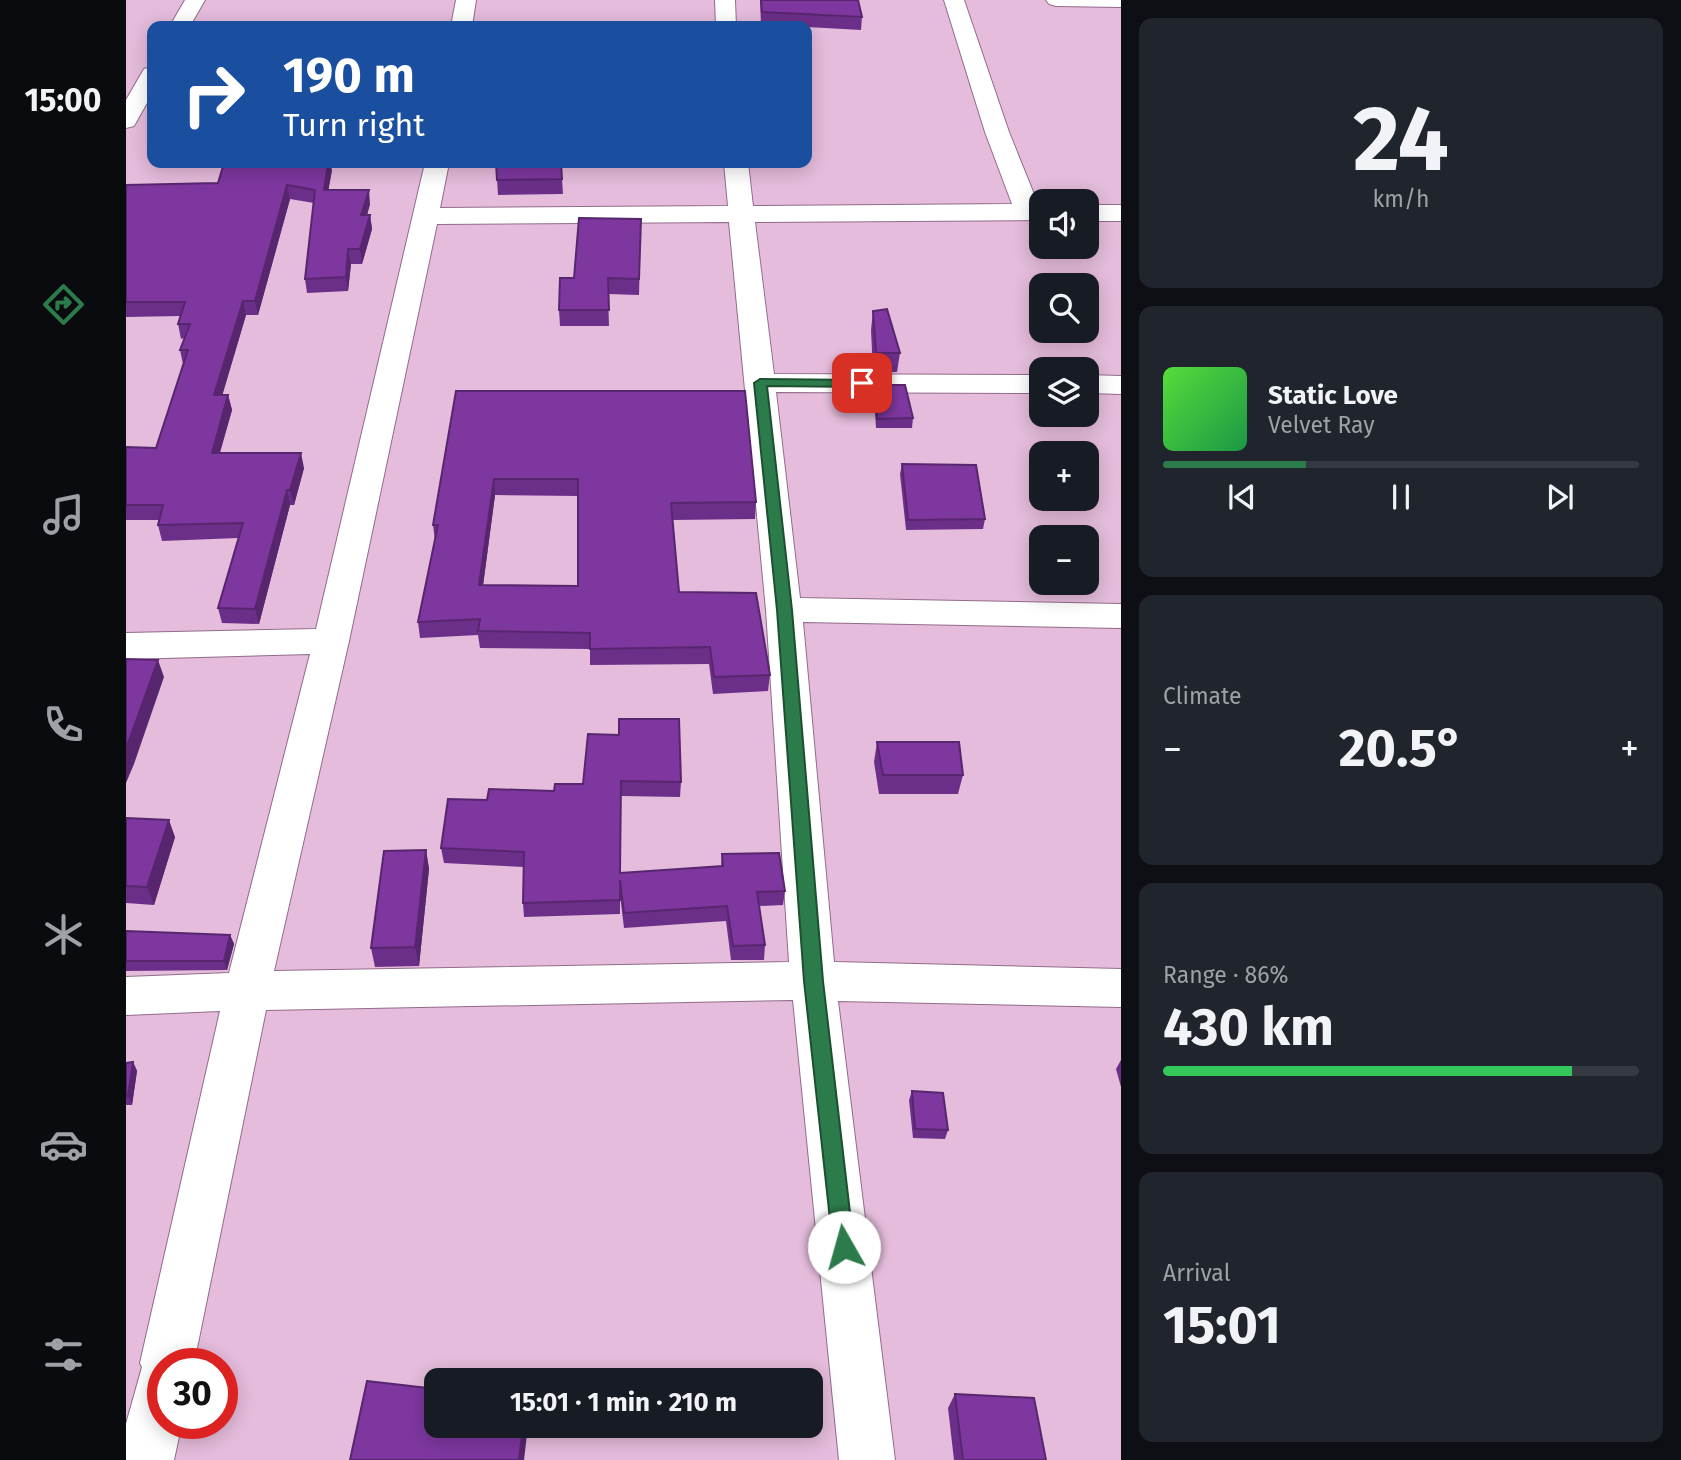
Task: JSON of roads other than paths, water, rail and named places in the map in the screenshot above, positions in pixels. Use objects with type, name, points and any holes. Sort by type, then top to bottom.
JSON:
[{"type":"street","points":[[183,21],[195,0]]},
{"type":"street","points":[[463,21],[466,0]]},
{"type":"street","points":[[725,0],[726,21]]},
{"type":"street","points":[[954,0],[997,132],[1029,199]]},
{"type":"street","points":[[1056,0],[1121,1]]},
{"type":"street","points":[[126,121],[145,79]]},
{"type":"street","points":[[170,1348],[247,991],[331,641],[436,168]]},
{"type":"street","points":[[736,168],[784,610],[813,981],[867,1460]]},
{"type":"street","points":[[426,216],[1029,212]]},
{"type":"street","points":[[1099,213],[1121,213]]},
{"type":"street","points":[[760,383],[1029,384]]},
{"type":"street","points":[[1099,384],[1121,385]]},
{"type":"street","points":[[784,610],[1121,616]]},
{"type":"street","points":[[126,646],[331,641]]},
{"type":"street","points":[[126,996],[247,991],[813,981],[1121,988]]},
{"type":"street","points":[[146,1460],[151,1439]]}]
